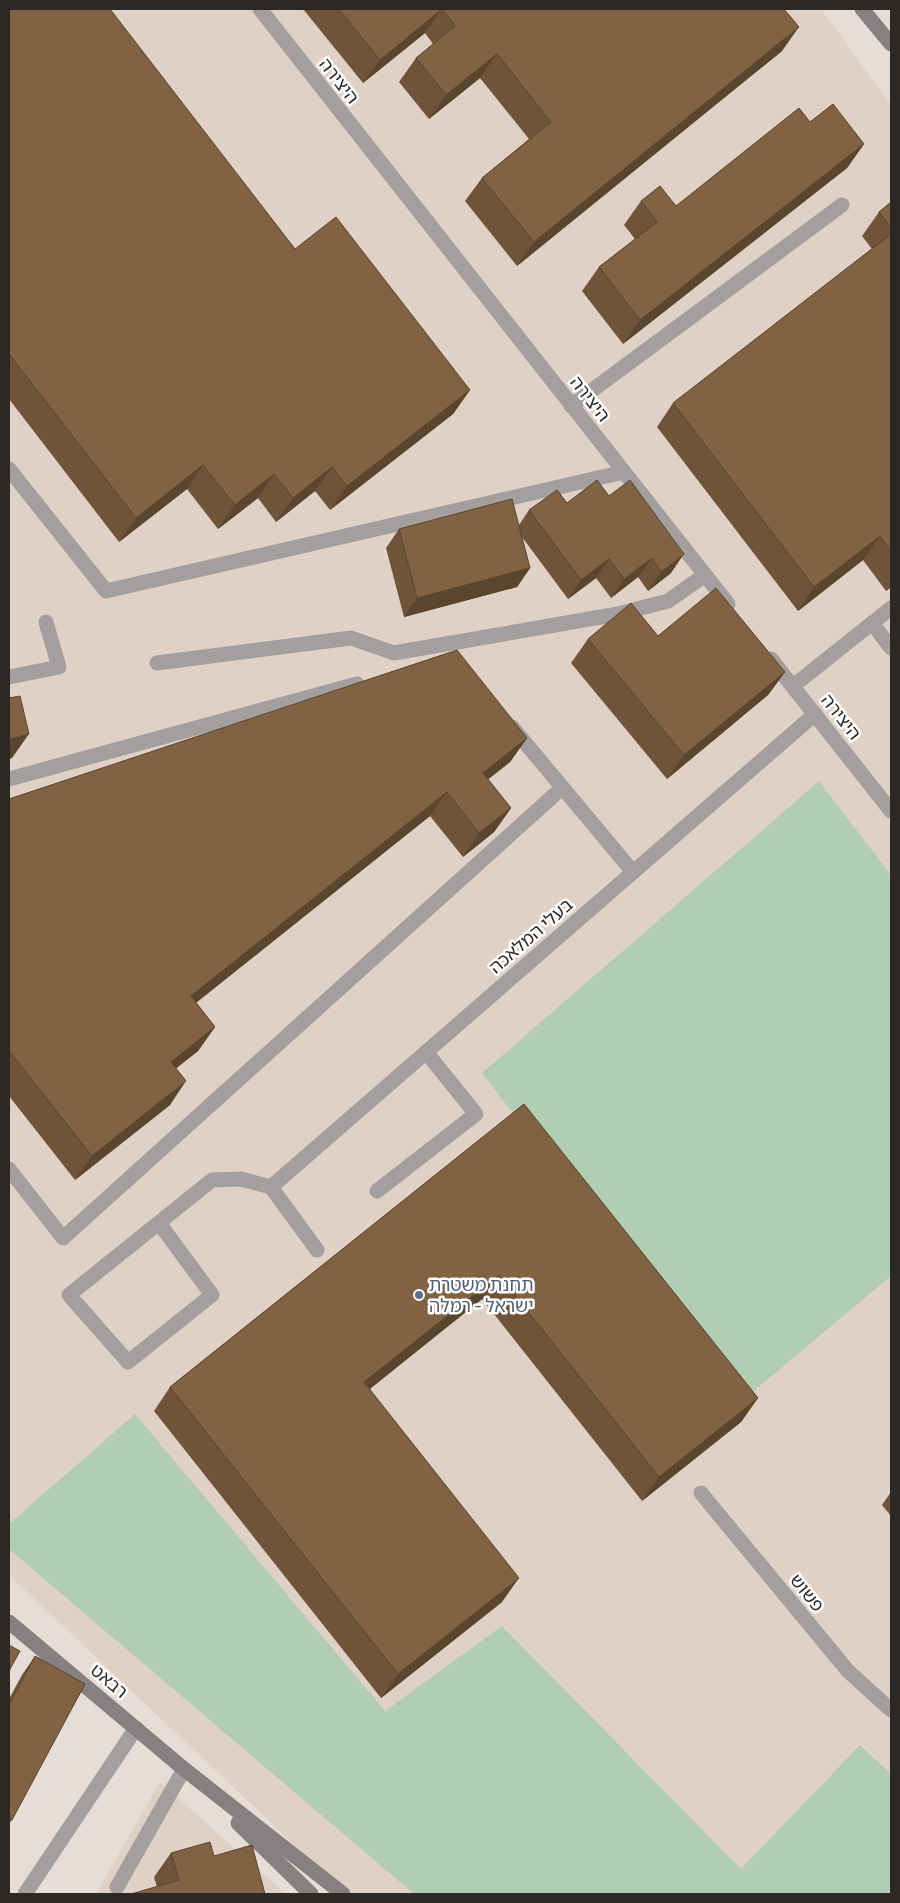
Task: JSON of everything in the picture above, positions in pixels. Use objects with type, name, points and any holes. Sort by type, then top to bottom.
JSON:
[{"type":"street","name":"היצירה","points":[[260,9],[740,619]]},
{"type":"street","points":[[862,9],[891,44]]},
{"type":"street","points":[[571,406],[842,205]]},
{"type":"street","points":[[9,469],[106,591],[624,472]]},
{"type":"street","points":[[157,663],[351,638],[394,653],[618,614],[668,600],[705,575]]},
{"type":"street","points":[[792,686],[891,608]]},
{"type":"street","points":[[9,677],[59,667],[46,622]]},
{"type":"street","points":[[872,623],[891,648]]},
{"type":"street","name":"היצירה","points":[[763,649],[891,811]]},
{"type":"street","points":[[9,779],[368,681]]},
{"type":"street","name":"בעלי המלאכה","points":[[271,1187],[815,714]]},
{"type":"street","points":[[505,719],[633,872]]},
{"type":"street","points":[[9,1169],[62,1238],[562,788]]},
{"type":"street","points":[[377,1191],[476,1114],[426,1052]]},
{"type":"street","points":[[159,1224],[212,1295],[128,1362],[69,1295],[212,1180],[241,1179],[271,1187],[317,1250]]},
{"type":"street","name":"פשוש","points":[[701,1493],[848,1671],[891,1710]]},
{"type":"street","name":"רבאט","points":[[9,1622],[184,1769],[343,1894]]},
{"type":"street","points":[[25,1894],[136,1728]]},
{"type":"street","points":[[116,1887],[184,1769]]},
{"type":"street","name":"רבאט","points":[[184,1769],[311,1894]]},
{"type":"shaded area","points":[[9,9],[821,9],[891,105],[891,1894],[346,1894],[9,1575]]},
{"type":"shaded area","points":[[160,1782],[286,1894],[96,1894]]},
{"type":"green space","points":[[819,781],[891,875],[891,1276],[738,1404],[482,1073]]},
{"type":"green space","points":[[135,1414],[385,1711],[502,1626],[741,1869],[860,1745],[891,1774],[891,1894],[414,1894],[9,1549],[9,1524]]},
{"type":"building","points":[[9,9],[110,9],[295,249],[336,217],[470,390],[347,486],[332,467],[293,498],[274,474],[235,505],[203,465],[136,518],[9,354]]},
{"type":"building","points":[[339,9],[442,9],[380,60]]},
{"type":"building","points":[[442,9],[784,9],[799,27],[534,242],[482,178],[551,122],[497,54],[446,95],[416,58],[455,26]]},
{"type":"building","points":[[833,104],[864,144],[640,320],[599,267],[657,222],[641,201],[660,186],[676,206],[799,108],[810,122]]},
{"type":"building","points":[[891,202],[891,228],[879,212]]},
{"type":"building","points":[[891,234],[891,552],[880,536],[814,587],[673,403]]},
{"type":"building","points":[[597,480],[609,496],[630,480],[684,554],[661,572],[652,558],[624,579],[609,559],[581,580],[529,510],[557,490],[567,503]]},
{"type":"building","points":[[512,499],[530,568],[417,598],[399,529]]},
{"type":"building","points":[[716,588],[785,672],[684,755],[588,639],[631,603],[658,636]]},
{"type":"building","points":[[457,650],[527,738],[483,773],[511,808],[479,833],[447,792],[191,996],[215,1027],[171,1062],[186,1081],[92,1156],[9,1051],[9,799]]},
{"type":"building","points":[[20,696],[29,734],[9,739],[9,698]]},
{"type":"building","points":[[524,1104],[758,1398],[659,1477],[499,1275],[364,1382],[519,1578],[398,1674],[170,1387]]},
{"type":"building","points":[[9,1645],[20,1651],[9,1671]]},
{"type":"building","points":[[35,1656],[85,1684],[12,1820],[9,1818],[9,1705]]},
{"type":"building","points":[[210,1842],[214,1856],[252,1845],[265,1894],[131,1894],[179,1880],[171,1853]]},
{"type":"place","name":"תחנת משטרת ישראל - רמלה","points":[[419,1295]]}]
